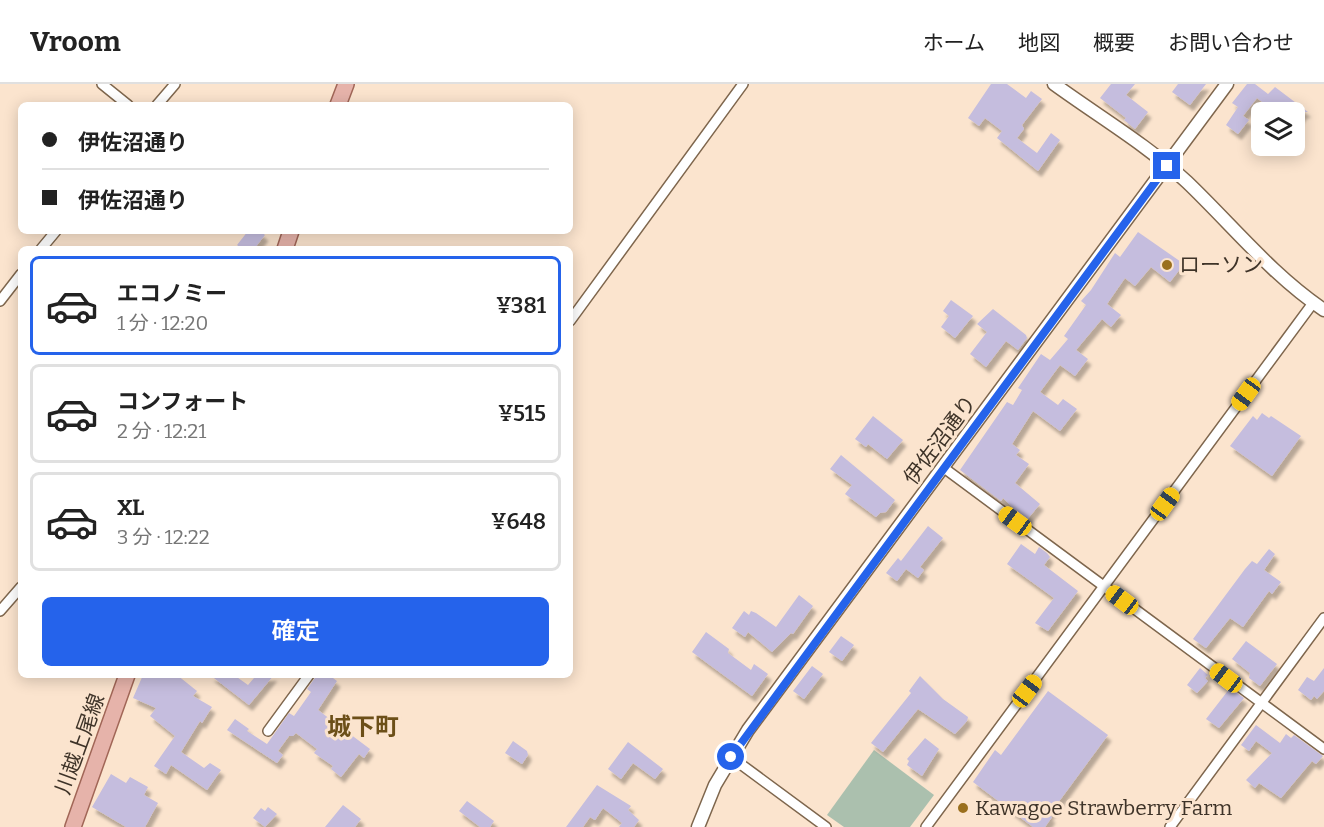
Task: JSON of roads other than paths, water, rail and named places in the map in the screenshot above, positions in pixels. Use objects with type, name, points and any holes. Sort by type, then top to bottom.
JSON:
[{"type":"main road","points":[[339,102],[346,84]]},
{"type":"main road","name":"川越上尾線","points":[[73,827],[126,678]]},
{"type":"street","points":[[102,84],[124,102]]},
{"type":"street","points":[[160,102],[175,84]]},
{"type":"street","points":[[573,317],[743,84]]},
{"type":"street","points":[[926,827],[1319,306],[1167,166],[1054,84]]},
{"type":"street","name":"伊佐沼通り","points":[[698,827],[715,785],[731,757],[1227,84]]},
{"type":"street","points":[[44,246],[54,234]]},
{"type":"street","points":[[0,301],[18,278]]},
{"type":"street","points":[[944,468],[1324,749]]},
{"type":"street","points":[[0,611],[18,590]]},
{"type":"street","points":[[1170,827],[1324,618]]},
{"type":"street","points":[[268,731],[307,678]]},
{"type":"street","points":[[731,757],[826,827]]},
{"type":"place","name":"ローソン","points":[[1167,265]]},
{"type":"place","name":"Kawagoe Strawberry Farm","points":[[963,808]]},
{"type":"district","name":"城下町","points":[[363,727]]}]
